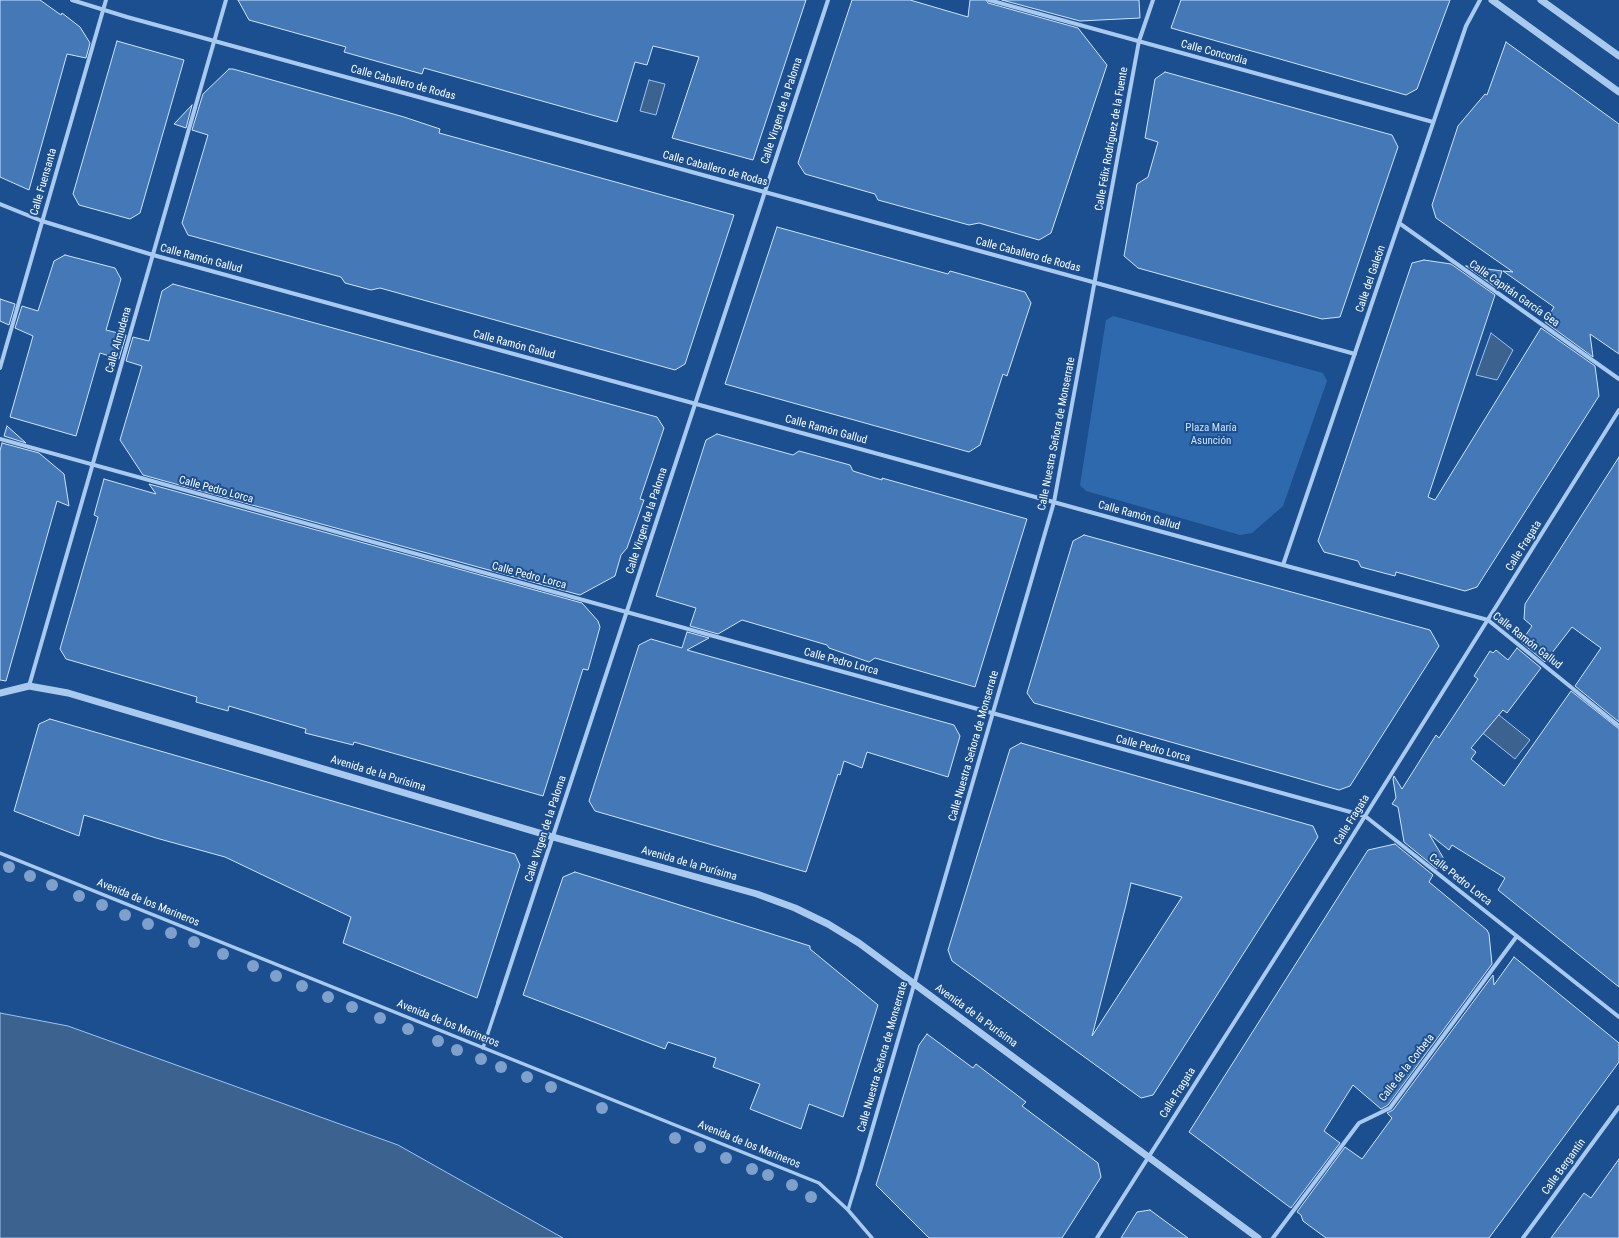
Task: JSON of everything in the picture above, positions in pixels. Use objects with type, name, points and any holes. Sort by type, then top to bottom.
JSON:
[{"type":"street","name":"Calle Caballero de Rodas","points":[[72,0],[103,11],[1355,354]]},
{"type":"street","name":"Calle Fuensanta","points":[[0,368],[106,0]]},
{"type":"street","name":"Calle Almudena","points":[[30,686],[226,0]]},
{"type":"street","name":"Calle Virgen de la Paloma","points":[[483,1048],[828,0]]},
{"type":"street","name":"Calle Concordia","points":[[989,0],[1433,122]]},
{"type":"street","name":"Calle Félix Rodríguez de la Fuente","points":[[1094,282],[1139,41],[1153,0]]},
{"type":"street","name":"Calle del Galeón","points":[[1283,565],[1466,26],[1480,0]]},
{"type":"street","points":[[1492,0],[1619,92]]},
{"type":"street","points":[[1541,0],[1619,56]]},
{"type":"street","name":"Calle Ramón Gallud","points":[[0,204],[42,221],[153,255],[1488,620],[1619,726]]},
{"type":"street","name":"Calle Capitán García Gea","points":[[1399,223],[1619,379]]},
{"type":"street","name":"Calle Nuestra Señora de Monserrate","points":[[848,1210],[1054,502],[1094,282]]},
{"type":"street","name":"Calle Fragata","points":[[1097,1238],[1365,816],[1619,410]]},
{"type":"street","name":"Calle Pedro Lorca","points":[[0,439],[1365,816],[1619,1017]]},
{"type":"street","points":[[0,693],[30,686]]},
{"type":"street","name":"Avenida de la Purísima","points":[[30,686],[68,693],[553,837],[757,894],[795,908],[828,924],[859,943],[1258,1238]]},
{"type":"street","name":"Avenida de los Marineros","points":[[0,853],[819,1183],[848,1210],[872,1238]]},
{"type":"street","name":"Calle de la Corbeta","points":[[1273,1238],[1359,1123],[1390,1108],[1517,936]]},
{"type":"street","name":"Calle Bergantín","points":[[1523,1238],[1619,1107]]},
{"type":"green space","name":"Plaza María Asunción","points":[[1113,316],[1323,373],[1327,381],[1283,506],[1252,533],[1240,535],[1086,491],[1080,485],[1106,320]]},
{"type":"shaded area","points":[[649,80],[665,84],[656,115],[640,111]]},
{"type":"shaded area","points":[[1491,333],[1513,350],[1497,380],[1476,375]]},
{"type":"shaded area","points":[[1494,711],[1530,740],[1515,759],[1479,730]]},
{"type":"shaded area","points":[[0,1013],[68,1026],[398,1145],[563,1238],[0,1238]]},
{"type":"building","points":[[0,0],[40,0],[61,15],[62,13],[80,27],[90,43],[86,58],[67,54],[29,190],[0,177]]},
{"type":"building","points":[[238,0],[806,0],[753,160],[672,138],[699,57],[653,46],[647,65],[635,62],[617,122],[424,68],[422,74],[344,52],[346,47],[249,20]]},
{"type":"building","points":[[852,0],[910,0],[968,17],[970,0],[986,0],[988,3],[1078,28],[1107,65],[1051,233],[1039,240],[979,223],[969,225],[878,200],[875,194],[805,174],[798,163]]},
{"type":"building","points":[[1002,0],[1139,0],[1140,18],[1080,21]]},
{"type":"building","points":[[1181,0],[1450,0],[1417,89],[1406,95],[1171,28]]},
{"type":"building","points":[[117,41],[184,60],[140,213],[130,219],[79,205],[73,194]]},
{"type":"building","points":[[1506,42],[1619,124],[1619,354],[1590,334],[1593,357],[1545,322],[1554,307],[1503,271],[1513,272],[1436,218],[1432,205],[1458,126],[1485,94],[1487,95]]},
{"type":"building","points":[[229,69],[404,117],[440,129],[439,133],[734,215],[685,364],[675,370],[380,288],[371,290],[345,283],[341,277],[188,235],[182,223],[208,135],[192,130],[203,94]]},
{"type":"building","points":[[1165,72],[1392,135],[1398,147],[1340,317],[1322,319],[1138,268],[1124,256],[1137,184],[1148,177],[1158,142],[1145,138],[1155,79]]},
{"type":"building","points":[[192,105],[186,128],[174,124]]},
{"type":"building","points":[[777,227],[948,274],[950,271],[1025,292],[1031,303],[1007,376],[1003,374],[980,445],[969,452],[725,384]]},
{"type":"building","points":[[65,255],[115,268],[121,279],[106,330],[126,335],[119,359],[100,353],[76,436],[10,417],[33,336],[15,328],[22,306],[38,311],[54,261]]},
{"type":"building","points":[[1424,260],[1451,264],[1495,295],[1428,497],[1435,500],[1541,328],[1595,366],[1599,396],[1477,587],[1465,591],[1396,572],[1395,576],[1361,567],[1358,561],[1324,552],[1318,541],[1412,263]]},
{"type":"building","points":[[1466,266],[1502,271],[1497,288]]},
{"type":"building","points":[[173,284],[657,417],[664,428],[640,499],[644,500],[627,548],[621,555],[615,576],[580,595],[143,475],[120,440],[142,366],[126,361],[133,337],[149,341],[162,291]]},
{"type":"building","points":[[0,299],[15,304],[9,325],[0,321]]},
{"type":"building","points":[[7,426],[26,443],[4,436]]},
{"type":"building","points":[[717,434],[793,455],[799,451],[850,465],[853,471],[882,480],[882,478],[1027,519],[975,687],[875,658],[869,662],[829,648],[827,645],[742,620],[718,634],[690,626],[696,608],[656,596],[706,440]]},
{"type":"building","points":[[2,443],[39,453],[64,474],[69,506],[57,501],[6,681],[0,680],[0,451]]},
{"type":"building","points":[[1619,457],[1619,722],[1575,686],[1601,648],[1572,627],[1545,662],[1521,642],[1532,626],[1524,619],[1525,604]]},
{"type":"building","points":[[104,479],[156,494],[149,484],[582,603],[598,621],[600,627],[588,670],[583,669],[543,796],[354,742],[353,745],[305,733],[306,729],[229,706],[228,711],[196,702],[197,697],[66,659],[60,649],[98,517],[94,515]]},
{"type":"building","points":[[1084,535],[1430,630],[1439,646],[1350,786],[1339,790],[1034,703],[1027,693],[1073,541]]},
{"type":"building","points":[[687,632],[709,638],[687,650],[954,725],[960,736],[948,777],[867,752],[862,768],[844,761],[840,775],[838,774],[806,872],[595,811],[589,801],[639,645],[651,639],[682,648]]},
{"type":"building","points":[[1517,648],[1541,668],[1507,713],[1503,710],[1471,748],[1476,752],[1471,759],[1504,786],[1571,691],[1619,729],[1619,987],[1498,890],[1505,878],[1452,845],[1449,850],[1429,834],[1444,859],[1437,869],[1404,842],[1398,807],[1392,804],[1396,798],[1393,779],[1394,776],[1402,789],[1436,735],[1439,738],[1478,679],[1474,676],[1490,651],[1493,653],[1496,650],[1508,660]]},
{"type":"building","points":[[50,719],[515,854],[520,865],[477,998],[343,943],[351,917],[225,857],[156,838],[84,815],[79,836],[14,811],[39,724]]},
{"type":"building","points":[[1021,743],[1313,826],[1318,837],[1153,1095],[1141,1098],[952,961],[948,950],[1010,749]],"holes":[[[1131,883],[1182,897],[1092,1036]]]},
{"type":"building","points":[[1395,844],[1433,875],[1429,882],[1487,930],[1489,934],[1492,964],[1388,1105],[1381,1109],[1353,1085],[1324,1131],[1340,1143],[1291,1208],[1189,1132],[1368,850]]},
{"type":"building","points":[[575,872],[810,946],[810,949],[878,1005],[843,1117],[809,1104],[801,1129],[750,1109],[760,1084],[713,1067],[716,1058],[668,1042],[665,1049],[523,995],[563,877]]},
{"type":"building","points":[[1514,957],[1619,1043],[1619,1062],[1489,1238],[1326,1238],[1303,1221],[1301,1215],[1297,1212],[1345,1147],[1362,1159],[1392,1118],[1387,1113],[1393,1110],[1493,975],[1494,985]]},
{"type":"building","points":[[927,1034],[973,1068],[976,1064],[1026,1102],[1022,1106],[1098,1163],[1101,1177],[1062,1238],[929,1238],[876,1185],[919,1045]]},
{"type":"building","points":[[1619,1159],[1619,1238],[1551,1238],[1584,1193],[1591,1198]]},
{"type":"building","points":[[1150,1210],[1188,1238],[1121,1238],[1137,1212]]}]
